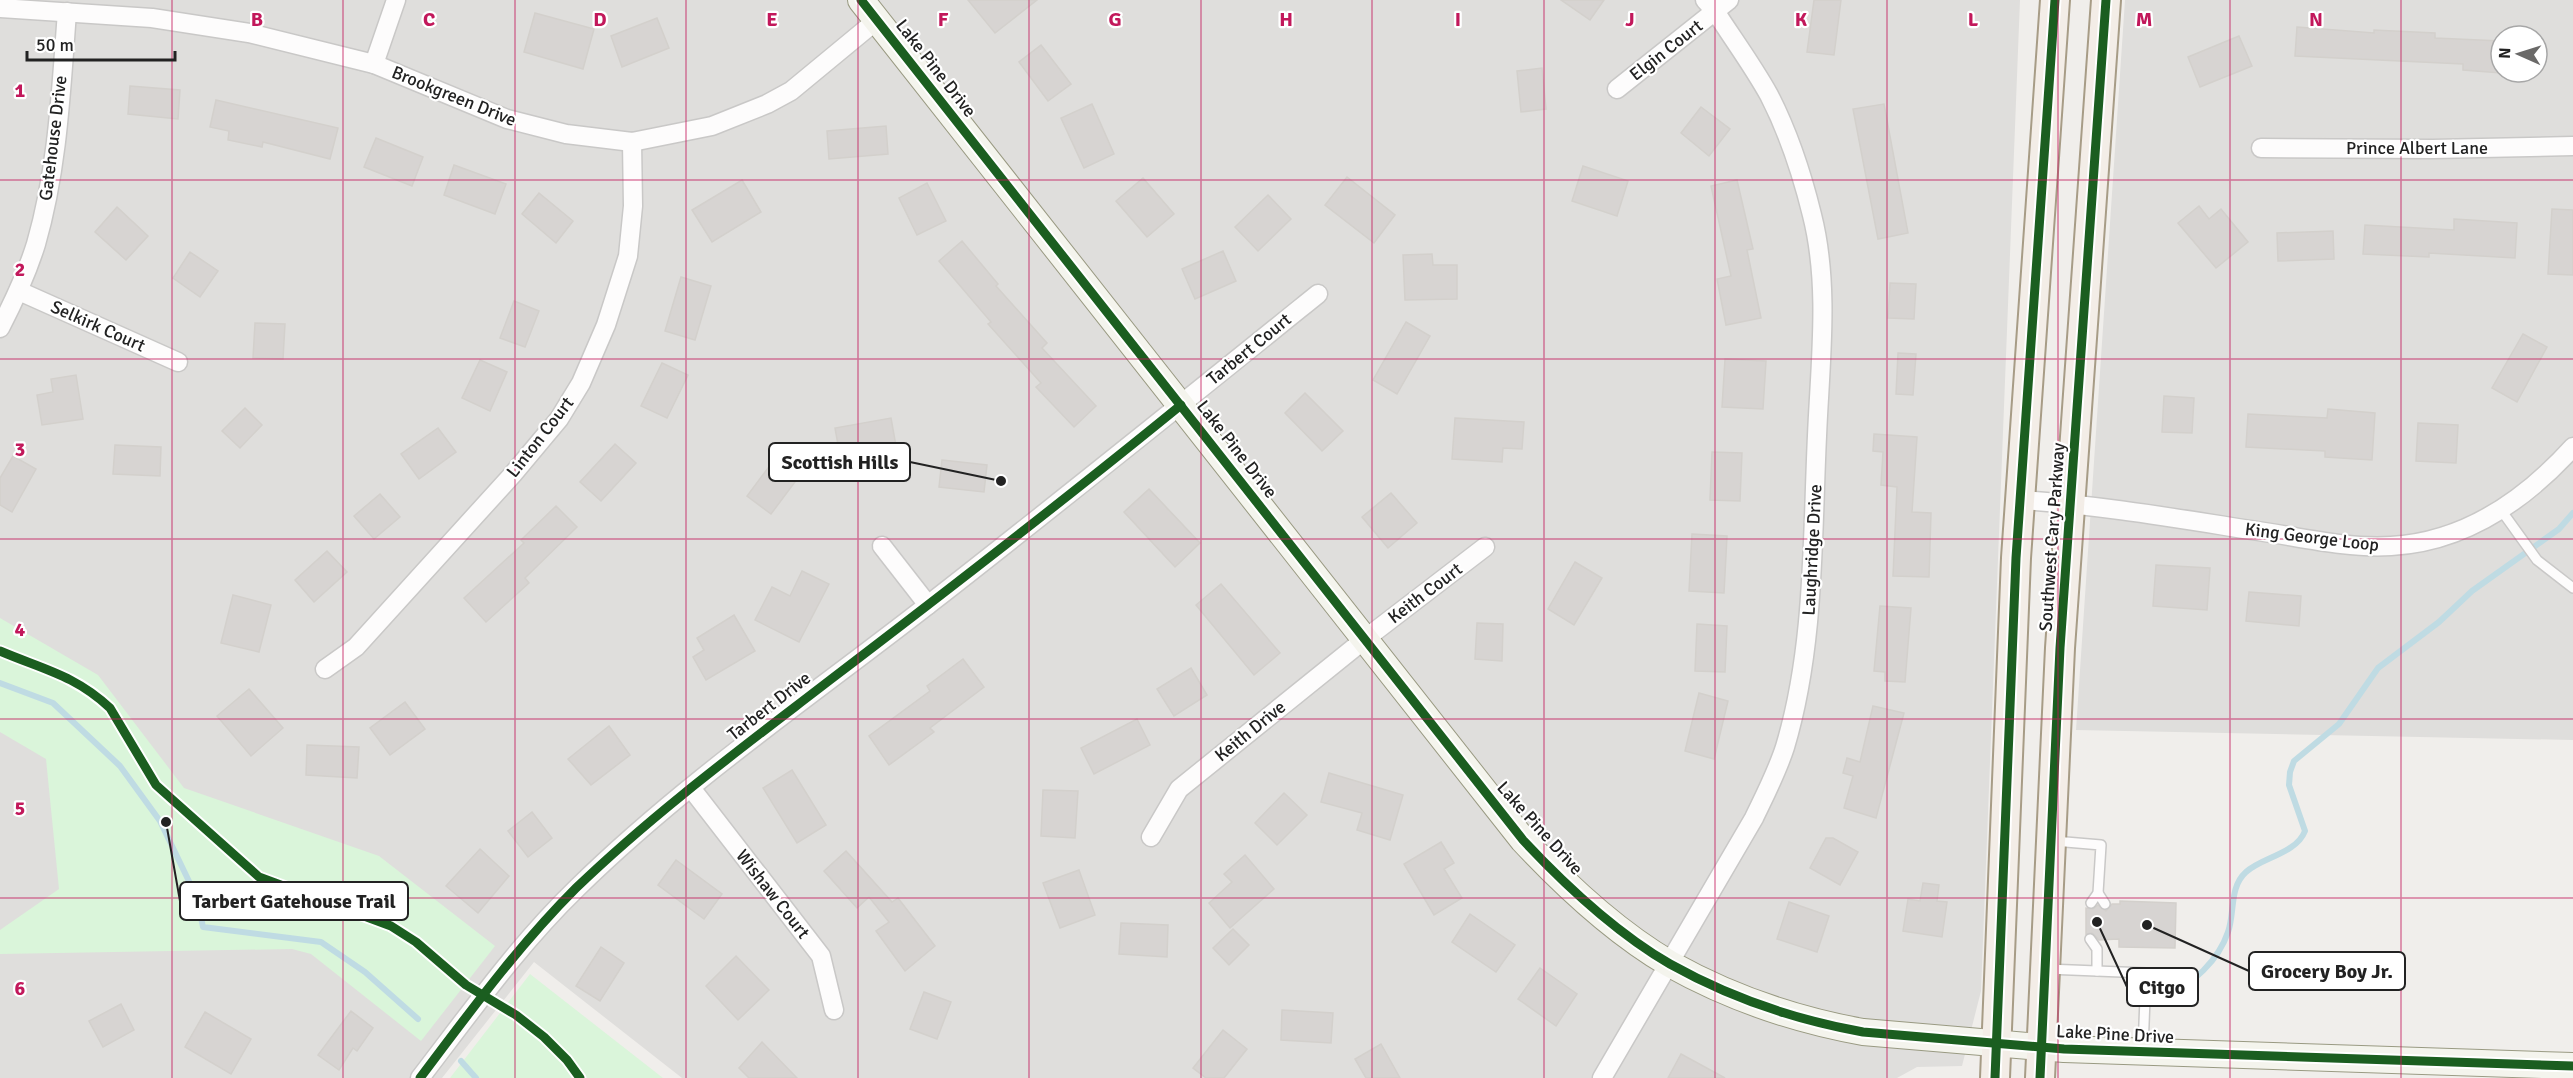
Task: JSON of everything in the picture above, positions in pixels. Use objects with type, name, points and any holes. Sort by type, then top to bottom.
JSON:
[{"type":"main road","name":"Southwest Cary Parkway","points":[[1995,1078],[2016,558],[2055,0]]},
{"type":"main road","name":"Southwest Cary Parkway","points":[[2040,1078],[2060,648],[2106,0]]},
{"type":"street","points":[[374,64],[396,0]]},
{"type":"street","name":"Lake Pine Drive","points":[[861,0],[1524,840],[1548,866],[1606,919],[1670,964],[1735,994],[1777,1010],[1832,1026],[1863,1032],[1997,1045],[2143,1052],[2460,1067],[2573,1066]]},
{"type":"street","name":"Elgin Court","points":[[1617,89],[1716,4]]},
{"type":"street","name":"Laughridge Drive","points":[[1602,1078],[1754,818],[1772,780],[1792,719],[1808,633],[1821,344],[1822,282],[1818,247],[1812,215],[1793,154],[1768,95],[1716,4]]},
{"type":"street","name":"Brookgreen Drive","points":[[0,8],[152,18],[210,26],[288,42],[374,64],[507,119],[566,134],[632,142],[712,126],[767,104],[791,91],[877,20]]},
{"type":"street","name":"Gatehouse Drive","points":[[0,328],[19,291],[36,245],[48,195],[56,145],[67,12]]},
{"type":"street","name":"Linton Court","points":[[325,669],[356,646],[513,474],[559,418],[581,383],[606,325],[628,256],[633,206],[632,142]]},
{"type":"street","name":"Prince Albert Lane","points":[[2261,148],[2455,149],[2573,146]]},
{"type":"street","name":"Selkirk Court","points":[[19,291],[178,362]]},
{"type":"street","name":"Tarbert Court","points":[[1181,405],[1318,294]]},
{"type":"street","name":"Tarbert Drive","points":[[420,1078],[527,941],[622,845],[690,788],[928,605],[1181,405]]},
{"type":"street","name":"King George Loop","points":[[2021,500],[2072,503],[2369,546],[2391,546],[2438,538],[2460,531],[2500,510],[2550,472],[2573,447]]},
{"type":"street","points":[[882,546],[928,605]]},
{"type":"street","name":"Keith Court","points":[[1365,639],[1485,547]]},
{"type":"street","name":"Keith Drive","points":[[1151,837],[1179,789],[1365,639]]},
{"type":"street","name":"Wishaw Court","points":[[690,788],[821,956],[834,1010]]},
{"type":"lane","points":[[2500,510],[2537,560],[2573,588]]},
{"type":"lane","points":[[2051,840],[2101,846],[2098,893],[2091,903]]},
{"type":"lane","points":[[2098,893],[2105,904]]},
{"type":"lane","points":[[2090,939],[2097,949],[2097,971]]},
{"type":"lane","points":[[2097,949],[2104,940]]},
{"type":"lane","points":[[2046,969],[2146,973],[2143,1052]]},
{"type":"shaded area","points":[[0,0],[2020,0],[1981,991],[1962,1066],[1917,1067],[1897,1078],[682,1078],[534,962],[442,1078],[0,1078]]},
{"type":"shaded area","points":[[2125,0],[2573,0],[2573,740],[2076,730]]},
{"type":"green space","points":[[0,618],[98,675],[184,788],[379,856],[495,946],[421,1041],[311,954],[292,949],[0,954],[0,930],[59,889],[46,759],[0,732]]},
{"type":"green space","points":[[530,974],[663,1078],[450,1078]]},
{"type":"building","points":[[968,0],[1037,0],[995,33]]},
{"type":"building","points":[[1561,0],[1604,0],[1590,20]]},
{"type":"building","points":[[1814,0],[1841,0],[1834,55],[1807,52]]},
{"type":"building","points":[[535,13],[594,29],[583,69],[524,52]]},
{"type":"building","points":[[657,18],[669,48],[622,67],[611,36]]},
{"type":"building","points":[[2297,27],[2374,33],[2374,30],[2435,33],[2435,38],[2489,40],[2489,72],[2463,70],[2463,64],[2295,56]]},
{"type":"building","points":[[2239,36],[2252,66],[2200,87],[2188,57]]},
{"type":"building","points":[[1041,45],[1071,84],[1048,101],[1019,62]]},
{"type":"building","points":[[1542,68],[1546,109],[1521,112],[1517,71]]},
{"type":"building","points":[[130,86],[180,90],[178,119],[128,114]]},
{"type":"building","points":[[216,100],[338,128],[330,159],[263,142],[262,147],[228,140],[229,131],[210,127]]},
{"type":"building","points":[[1092,104],[1114,154],[1084,168],[1061,118]]},
{"type":"building","points":[[1884,104],[1908,233],[1878,239],[1853,109]]},
{"type":"building","points":[[1701,107],[1730,129],[1709,156],[1681,133]]},
{"type":"building","points":[[886,126],[888,154],[829,159],[827,131]]},
{"type":"building","points":[[376,138],[423,157],[412,186],[364,167]]},
{"type":"building","points":[[454,165],[506,184],[495,214],[444,195]]},
{"type":"building","points":[[1583,166],[1628,181],[1617,216],[1572,201]]},
{"type":"building","points":[[1347,177],[1395,215],[1374,243],[1325,205]]},
{"type":"building","points":[[1143,178],[1174,214],[1147,237],[1116,201]]},
{"type":"building","points":[[742,180],[761,212],[712,242],[692,210]]},
{"type":"building","points":[[1737,180],[1753,249],[1747,250],[1761,318],[1726,325],[1717,279],[1731,276],[1711,186]]},
{"type":"building","points":[[927,183],[946,221],[917,235],[899,198]]},
{"type":"building","points":[[539,193],[573,221],[556,243],[522,214]]},
{"type":"building","points":[[1268,195],[1291,219],[1258,251],[1235,227]]},
{"type":"building","points":[[2199,206],[2209,219],[2221,209],[2248,242],[2216,268],[2178,223]]},
{"type":"building","points":[[117,207],[148,236],[126,260],[95,232]]},
{"type":"building","points":[[2552,209],[2573,210],[2573,275],[2548,274]]},
{"type":"building","points":[[2454,219],[2517,223],[2515,258],[2429,253],[2429,257],[2363,254],[2365,225],[2454,230]]},
{"type":"building","points":[[2333,231],[2334,259],[2278,261],[2277,233]]},
{"type":"building","points":[[962,241],[998,284],[996,286],[1047,343],[1042,348],[1096,406],[1074,427],[1036,387],[1041,383],[988,324],[991,322],[939,261]]},
{"type":"building","points":[[1223,251],[1236,281],[1195,299],[1182,269]]},
{"type":"building","points":[[190,252],[218,271],[200,297],[173,278]]},
{"type":"building","points":[[1432,254],[1433,265],[1457,265],[1457,299],[1405,300],[1403,255]]},
{"type":"building","points":[[681,277],[711,286],[695,340],[665,331]]},
{"type":"building","points":[[1890,283],[1916,284],[1914,319],[1888,318]]},
{"type":"building","points":[[514,301],[539,311],[525,347],[500,338]]},
{"type":"building","points":[[1406,322],[1430,336],[1397,394],[1373,380]]},
{"type":"building","points":[[255,323],[285,324],[283,359],[253,358]]},
{"type":"building","points":[[2523,334],[2547,347],[2517,402],[2492,388]]},
{"type":"building","points":[[1898,353],[1916,354],[1913,395],[1896,394]]},
{"type":"building","points":[[1725,359],[1766,361],[1763,409],[1722,407]]},
{"type":"building","points":[[480,360],[507,372],[490,411],[462,398]]},
{"type":"building","points":[[662,363],[688,375],[667,418],[641,406]]},
{"type":"building","points":[[76,375],[83,419],[42,425],[37,395],[53,392],[51,379]]},
{"type":"building","points":[[1305,393],[1343,431],[1322,451],[1285,413]]},
{"type":"building","points":[[2164,396],[2194,398],[2192,433],[2162,432]]},
{"type":"building","points":[[245,408],[262,425],[240,448],[222,431]]},
{"type":"building","points":[[2328,409],[2375,413],[2372,460],[2325,457],[2325,451],[2246,447],[2248,414],[2327,418]]},
{"type":"building","points":[[891,418],[896,446],[840,456],[835,428]]},
{"type":"building","points":[[1455,418],[1524,422],[1522,449],[1503,448],[1502,462],[1452,459]]},
{"type":"building","points":[[2418,423],[2458,425],[2456,463],[2416,461]]},
{"type":"building","points":[[438,428],[456,452],[419,479],[401,454]]},
{"type":"building","points":[[1874,434],[1917,437],[1912,512],[1931,513],[1929,577],[1893,576],[1897,487],[1881,485],[1883,452],[1873,451]]},
{"type":"building","points":[[615,444],[636,463],[601,501],[580,482]]},
{"type":"building","points":[[115,445],[161,447],[160,476],[113,474]]},
{"type":"building","points":[[1712,452],[1742,453],[1740,501],[1710,500]]},
{"type":"building","points":[[13,456],[36,469],[12,512],[0,505],[0,478]]},
{"type":"building","points":[[942,460],[987,465],[984,492],[939,487]]},
{"type":"building","points":[[771,464],[795,482],[771,514],[747,496]]},
{"type":"building","points":[[1149,489],[1200,543],[1175,567],[1124,512]]},
{"type":"building","points":[[1391,493],[1417,523],[1388,548],[1362,517]]},
{"type":"building","points":[[380,494],[400,517],[374,539],[354,516]]},
{"type":"building","points":[[556,506],[577,527],[525,578],[529,583],[486,622],[464,598],[524,543],[521,540]]},
{"type":"building","points":[[1692,534],[1727,536],[1724,593],[1689,591]]},
{"type":"building","points":[[327,551],[347,572],[314,602],[295,580]]},
{"type":"building","points":[[1575,562],[1602,578],[1574,625],[1548,609]]},
{"type":"building","points":[[2156,565],[2210,568],[2207,610],[2153,606]]},
{"type":"building","points":[[802,571],[829,584],[799,642],[755,620],[772,587],[790,596]]},
{"type":"building","points":[[1221,584],[1280,653],[1254,675],[1196,605]]},
{"type":"building","points":[[2249,592],[2301,596],[2299,626],[2246,621]]},
{"type":"building","points":[[233,595],[271,605],[259,652],[221,643]]},
{"type":"building","points":[[1880,606],[1911,608],[1905,682],[1885,681],[1885,672],[1874,671]]},
{"type":"building","points":[[734,615],[755,651],[706,680],[693,657],[704,650],[697,638]]},
{"type":"building","points":[[1477,623],[1503,624],[1502,661],[1475,659]]},
{"type":"building","points":[[1697,624],[1727,626],[1725,672],[1695,671]]},
{"type":"building","points":[[963,659],[984,687],[930,728],[934,732],[889,765],[869,736],[930,691],[927,686]]},
{"type":"building","points":[[1191,668],[1207,695],[1174,716],[1157,689]]},
{"type":"building","points":[[249,689],[283,728],[251,756],[217,716]]},
{"type":"building","points":[[1699,693],[1728,701],[1714,759],[1685,751]]},
{"type":"building","points":[[405,702],[425,729],[390,755],[370,728]]},
{"type":"building","points":[[1873,706],[1904,713],[1876,818],[1844,808],[1853,776],[1843,773],[1847,758],[1860,762]]},
{"type":"building","points":[[1137,719],[1150,745],[1094,774],[1081,748]]},
{"type":"building","points":[[609,726],[630,755],[591,785],[568,759]]},
{"type":"building","points":[[307,745],[359,747],[357,778],[306,775]]},
{"type":"building","points":[[792,770],[826,825],[797,843],[763,788]]},
{"type":"building","points":[[1329,773],[1403,795],[1390,840],[1357,830],[1362,813],[1321,802]]},
{"type":"building","points":[[1043,790],[1078,791],[1075,838],[1041,836]]},
{"type":"building","points":[[1284,793],[1307,815],[1277,845],[1255,823]]},
{"type":"building","points":[[532,812],[552,838],[528,857],[508,831]]},
{"type":"building","points":[[1826,838],[1833,838],[1858,852],[1840,885],[1810,868]]},
{"type":"building","points":[[1441,842],[1454,863],[1444,869],[1462,898],[1434,915],[1404,864]]},
{"type":"building","points":[[480,849],[509,876],[478,913],[446,886]]},
{"type":"building","points":[[846,851],[892,902],[898,898],[935,946],[905,971],[876,931],[889,922],[869,897],[857,908],[824,871]]},
{"type":"building","points":[[1245,855],[1274,889],[1230,928],[1209,903],[1232,882],[1224,874]]},
{"type":"building","points":[[676,860],[722,894],[704,919],[658,885]]},
{"type":"building","points":[[1079,870],[1095,915],[1060,928],[1043,883]]},
{"type":"building","points":[[1923,883],[1939,885],[1937,901],[1947,902],[1942,937],[1903,931],[1908,899],[1920,901]]},
{"type":"building","points":[[2120,901],[2176,903],[2175,948],[2119,947],[2119,939],[2099,940],[2092,933],[2086,934],[2086,908],[2093,909],[2098,905],[2106,911],[2112,904],[2120,904]]},
{"type":"building","points":[[1789,902],[1829,916],[1817,952],[1777,939]]},
{"type":"building","points":[[1470,914],[1515,945],[1496,972],[1452,942]]},
{"type":"building","points":[[1121,923],[1168,925],[1167,957],[1119,954]]},
{"type":"building","points":[[1233,929],[1249,945],[1229,965],[1213,948]]},
{"type":"building","points":[[601,947],[624,963],[600,1001],[576,986]]},
{"type":"building","points":[[736,956],[769,990],[738,1020],[706,986]]},
{"type":"building","points":[[1540,968],[1577,994],[1556,1026],[1518,999]]},
{"type":"building","points":[[924,992],[951,1002],[937,1039],[910,1029]]},
{"type":"building","points":[[121,1004],[134,1030],[103,1047],[89,1021]]},
{"type":"building","points":[[1282,1010],[1333,1013],[1331,1043],[1281,1040]]},
{"type":"building","points":[[351,1011],[373,1028],[357,1051],[353,1048],[339,1070],[318,1055]]},
{"type":"building","points":[[205,1012],[251,1039],[231,1074],[185,1047]]},
{"type":"building","points":[[1223,1030],[1247,1049],[1224,1078],[1206,1078],[1193,1068]]},
{"type":"building","points":[[762,1042],[797,1078],[749,1078],[739,1068]]},
{"type":"building","points":[[1381,1044],[1400,1078],[1366,1078],[1355,1059]]},
{"type":"building","points":[[1681,1054],[1725,1078],[1668,1078]]},
{"type":"waterway","points":[[2167,998],[2195,978],[2218,953],[2230,925],[2237,885],[2246,872],[2287,850],[2301,839],[2305,831],[2289,785],[2294,761],[2339,724],[2378,668],[2439,622],[2472,591],[2559,529],[2573,513]]},
{"type":"waterway","points":[[0,683],[53,703],[120,766],[160,821],[197,898],[203,927],[321,942],[365,972],[418,1019]]},
{"type":"waterway","points":[[461,1061],[476,1078]]},
{"type":"cycle path","points":[[861,0],[1523,840],[1592,907],[1630,938],[1670,964],[1716,987],[1763,1006],[1813,1021],[1863,1032],[2064,1049],[2573,1066]]},
{"type":"cycle path","points":[[1995,1078],[2016,558],[2055,0]]},
{"type":"cycle path","points":[[2040,1078],[2060,648],[2106,0]]},
{"type":"cycle path","points":[[420,1078],[534,933],[606,860],[700,781],[1007,544],[1181,405]]},
{"type":"cycle path","points":[[0,651],[71,680],[110,708],[156,785],[259,877],[391,926],[416,942],[466,985],[516,1015],[544,1037],[567,1060],[580,1078]]},
{"type":"place","name":"Scottish Hills","points":[[1001,481]]},
{"type":"place","name":"Tarbert Gatehouse Trail","points":[[166,822]]},
{"type":"place","name":"Citgo","points":[[2097,922]]},
{"type":"place","name":"Grocery Boy Jr.","points":[[2147,925]]}]
